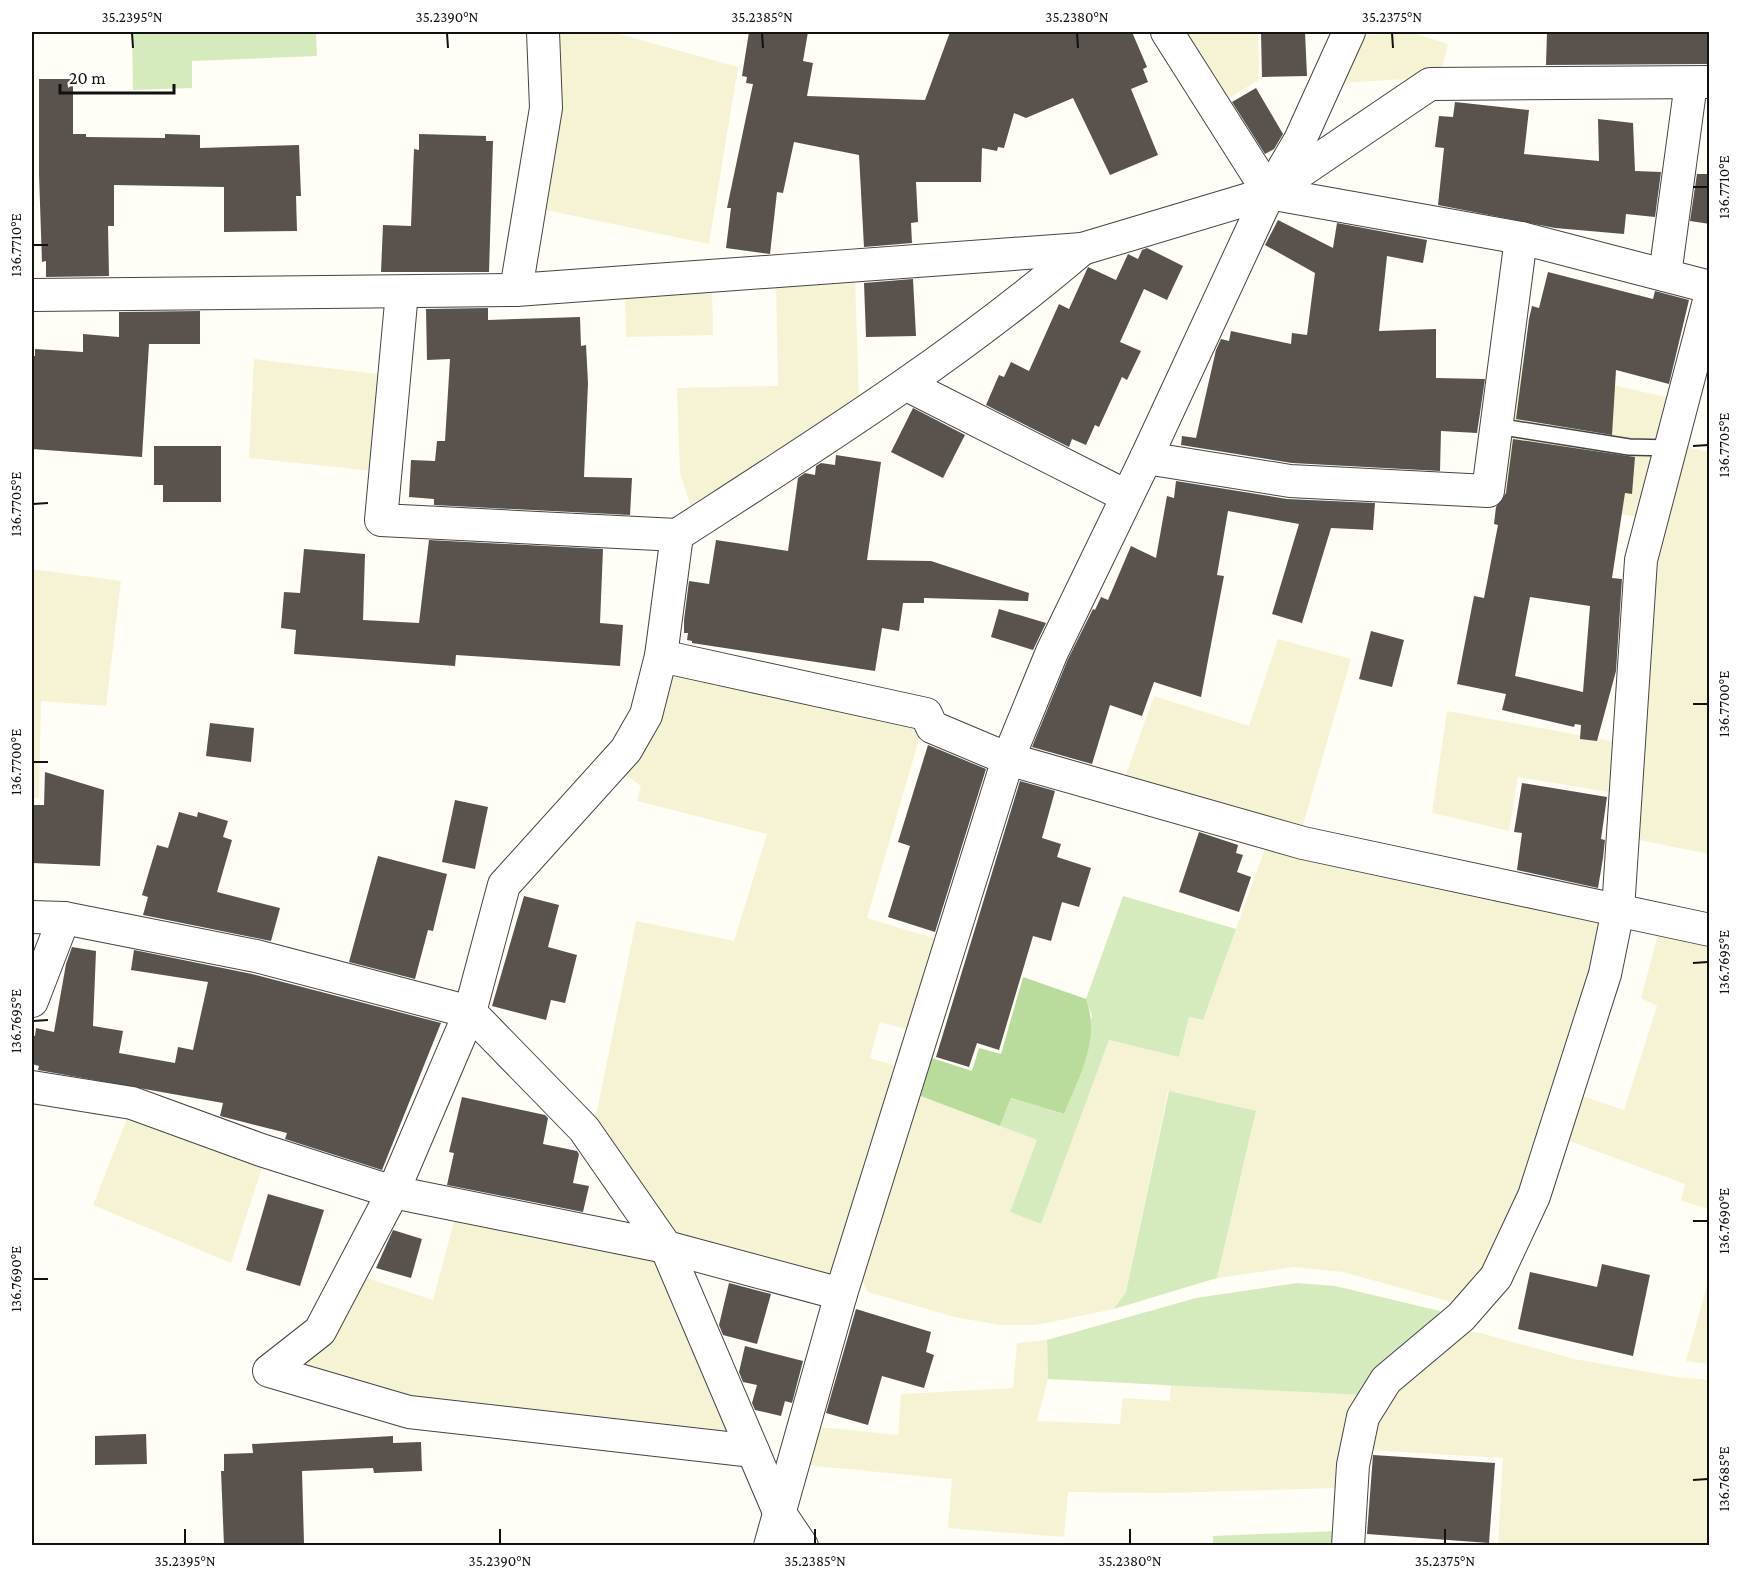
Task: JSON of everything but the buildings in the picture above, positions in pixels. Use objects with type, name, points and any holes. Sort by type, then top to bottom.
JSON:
[{"type":"street","points":[[516,290],[546,108],[543,32]]},
{"type":"street","points":[[1167,32],[1269,194],[1521,238],[1710,287]]},
{"type":"street","points":[[770,1545],[841,1294],[1008,759],[1052,652],[1146,458],[1269,194],[1300,140],[1349,32]]},
{"type":"street","points":[[32,295],[516,290],[1082,249],[1269,194],[1430,84],[1700,83],[1665,275]]},
{"type":"street","points":[[1146,458],[1290,481],[1488,491],[1521,238]]},
{"type":"street","points":[[402,292],[381,520],[677,535],[907,386],[1038,287],[1082,249]]},
{"type":"street","points":[[1348,1545],[1353,1465],[1363,1417],[1386,1380],[1461,1317],[1496,1277],[1534,1196],[1605,974],[1618,910],[1641,560],[1710,297]]},
{"type":"street","points":[[907,386],[1126,496]]},
{"type":"street","points":[[677,535],[661,656],[646,715],[626,750],[504,885],[470,1012],[393,1192],[320,1331],[269,1371],[409,1412],[753,1451]]},
{"type":"street","points":[[661,656],[926,714],[932,727],[1008,759],[1303,843],[1710,930]]},
{"type":"street","points":[[32,917],[64,918],[256,956],[470,1012],[584,1129],[666,1247],[779,1512],[802,1545]]},
{"type":"street","points":[[32,1001],[64,918]]},
{"type":"street","points":[[32,1087],[132,1103],[261,1150],[393,1192],[666,1247],[841,1294]]},
{"type":"lane","points":[[1496,426],[1629,447],[1670,448]]},
{"type":"shaded area","points":[[556,32],[612,32],[738,67],[709,244],[541,209]]},
{"type":"shaded area","points":[[1179,32],[1258,32],[1259,80],[1224,101]]},
{"type":"shaded area","points":[[1413,33],[1448,44],[1440,77],[1341,83],[1364,35]]},
{"type":"shaded area","points":[[855,278],[859,403],[692,510],[680,473],[677,388],[778,386],[776,283]]},
{"type":"shaded area","points":[[712,289],[713,335],[626,337],[625,297]]},
{"type":"shaded area","points":[[254,359],[385,375],[374,471],[249,458]]},
{"type":"shaded area","points":[[1512,362],[1670,398],[1641,517],[1493,497]]},
{"type":"shaded area","points":[[1685,447],[1709,452],[1709,854],[1634,839],[1654,582]]},
{"type":"shaded area","points":[[32,569],[121,581],[106,706],[41,701],[39,798],[32,798]]},
{"type":"shaded area","points":[[1278,639],[1351,659],[1301,832],[1124,780],[1154,696],[1249,726]]},
{"type":"shaded area","points":[[678,669],[918,721],[920,736],[867,918],[940,940],[913,1031],[880,1022],[870,1058],[903,1068],[838,1271],[824,1280],[687,1245],[666,1227],[594,1125],[636,921],[734,941],[767,834],[637,801],[641,786],[621,772],[667,678]]},
{"type":"shaded area","points":[[1447,711],[1617,742],[1614,793],[1518,777],[1509,831],[1432,813]]},
{"type":"shaded area","points":[[1267,843],[1591,915],[1603,926],[1583,1006],[1527,1181],[1479,1280],[1458,1301],[1444,1300],[1343,1272],[1294,1267],[1217,1278],[1256,1112],[1168,1091],[1126,1292],[1114,1309],[1036,1325],[1000,1325],[954,1317],[868,1292],[861,1279],[918,1095],[1037,1140],[1010,1212],[1041,1224],[1109,1040],[1179,1057],[1189,1017],[1203,1020]]},
{"type":"shaded area","points":[[1660,927],[1709,936],[1709,1209],[1681,1201],[1685,1184],[1567,1140],[1580,1095],[1624,1110],[1657,1006],[1641,998]]},
{"type":"shaded area","points":[[128,1116],[265,1159],[231,1263],[93,1205]]},
{"type":"shaded area","points":[[455,1218],[641,1253],[661,1263],[734,1425],[724,1436],[413,1400],[308,1371],[300,1361],[361,1276],[433,1300]]},
{"type":"shaded area","points":[[1709,1278],[1709,1364],[1686,1361]]},
{"type":"shaded area","points":[[1466,1332],[1477,1332],[1574,1359],[1676,1377],[1709,1380],[1709,1545],[1498,1545],[1503,1458],[1368,1450],[1380,1414],[1396,1387]]},
{"type":"shaded area","points":[[1047,1340],[1048,1379],[1037,1421],[1120,1424],[1123,1398],[1170,1401],[1171,1385],[1362,1395],[1338,1488],[1162,1493],[1068,1492],[1064,1537],[948,1528],[952,1479],[805,1465],[818,1427],[898,1435],[901,1394],[1013,1388],[1017,1343]]},
{"type":"green space","points":[[132,32],[316,32],[317,56],[192,61],[192,88],[133,90]]},
{"type":"green space","points":[[1123,896],[1236,929],[1203,1020],[1189,1017],[1179,1057],[1109,1040],[1041,1224],[1010,1212],[1037,1140],[1000,1126],[1011,1098],[1063,1114],[1092,1016],[1086,999]]},
{"type":"green space","points":[[1023,977],[1086,999],[1090,1014],[1090,1043],[1082,1072],[1064,1114],[1011,1098],[1000,1126],[918,1095],[929,1057],[972,1071],[979,1048],[1001,1054]]},
{"type":"green space","points":[[1169,1091],[1256,1111],[1217,1278],[1114,1309],[1126,1292]]},
{"type":"green space","points":[[1297,1283],[1335,1286],[1440,1311],[1436,1324],[1362,1395],[1048,1379],[1047,1340],[1196,1298]]},
{"type":"green space","points":[[1336,1531],[1336,1545],[1213,1546],[1213,1536]]}]
